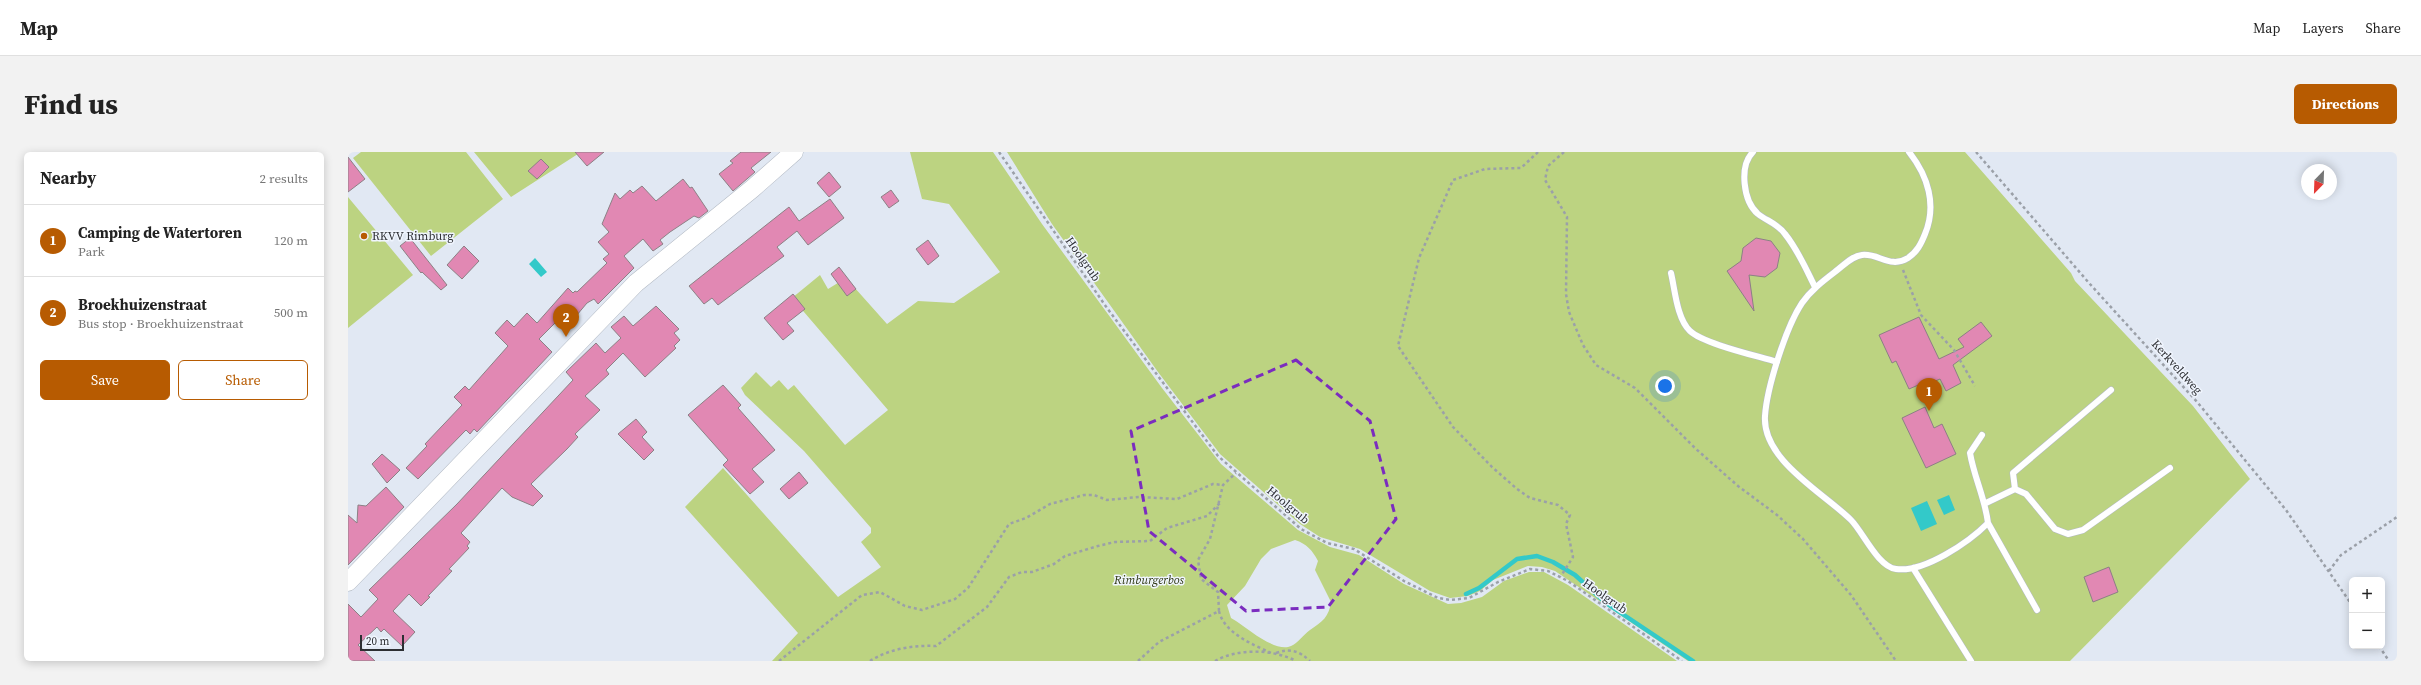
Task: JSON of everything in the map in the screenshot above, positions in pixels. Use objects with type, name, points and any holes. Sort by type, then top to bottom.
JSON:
[{"type":"street","points":[[348,582],[636,283],[752,189],[794,152]]},
{"type":"lane","points":[[1753,152],[1744,170],[1749,202],[1758,213],[1782,229],[1792,242],[1815,288]]},
{"type":"lane","points":[[1909,152],[1925,180],[1931,202],[1931,219],[1920,246],[1900,262],[1887,262],[1863,255],[1850,260],[1815,288],[1792,320],[1777,362],[1765,417],[1769,441],[1788,465],[1825,499],[1852,520],[1880,559],[1894,569],[1914,568],[1934,560],[1975,536],[1988,523]]},
{"type":"lane","points":[[1671,273],[1682,316],[1690,331],[1705,339],[1777,362]]},
{"type":"lane","points":[[2015,488],[2013,473],[2111,390]]},
{"type":"lane","points":[[1982,435],[1970,453],[1972,468],[1986,503],[1988,523],[2037,610]]},
{"type":"lane","points":[[2015,488],[2026,494],[2056,529],[2068,534],[2083,530],[2170,468]]},
{"type":"lane","points":[[1986,503],[2015,488]]},
{"type":"lane","points":[[1914,568],[1971,661]]},
{"type":"path","name":"Hoolgrub","points":[[999,152],[1050,227],[1156,375],[1218,456],[1236,473],[1308,533],[1327,543],[1354,549],[1404,581],[1438,598],[1450,600],[1469,598],[1498,582],[1530,569],[1548,571],[1561,576],[1682,661]]},
{"type":"path","points":[[1538,152],[1521,168],[1485,169],[1453,180],[1419,258],[1398,346],[1453,427],[1492,467],[1517,489],[1530,498],[1558,506],[1570,515],[1566,524],[1573,557],[1561,576]]},
{"type":"path","points":[[1564,152],[1548,166],[1545,180],[1567,217],[1566,294],[1569,312],[1583,345],[1596,365],[1635,388],[1696,449],[1738,486],[1777,515],[1803,539],[1847,589],[1896,661]]},
{"type":"path","name":"Kerkveldweg","points":[[1976,152],[2089,283],[2198,403],[2286,510],[2349,601]]},
{"type":"path","points":[[1900,262],[1921,315],[1954,350],[1975,386]]},
{"type":"path","points":[[1236,473],[1223,485],[1220,504],[1210,539],[1198,560],[1201,579],[1218,592],[1219,611],[1224,623],[1231,630],[1271,653]]},
{"type":"path","points":[[779,661],[862,595],[880,592],[906,606],[922,610],[955,599],[968,588],[1009,524],[1026,518],[1050,504],[1094,495],[1106,500],[1140,497],[1177,499],[1213,484],[1223,485]]},
{"type":"path","points":[[870,661],[881,654],[919,645],[936,646],[987,607],[1009,578],[1022,572],[1032,572],[1054,564],[1065,556],[1098,546],[1115,542],[1150,541],[1167,528],[1207,516],[1220,504]]},
{"type":"path","points":[[2329,571],[2341,555],[2397,517]]},
{"type":"path","points":[[1138,661],[1159,642],[1219,611]]},
{"type":"path","points":[[1215,661],[1234,653],[1276,653],[1292,649],[1299,652],[1310,661]]},
{"type":"path","points":[[2381,649],[2389,661]]},
{"type":"path","points":[[1276,653],[1296,661]]},
{"type":"highlighted area","points":[[1296,360],[1370,421],[1396,519],[1328,607],[1246,611],[1149,531],[1131,431]]},
{"type":"green space","points":[[361,152],[466,152],[503,199],[431,256],[353,158]]},
{"type":"green space","points":[[474,152],[581,152],[511,197]]},
{"type":"green space","name":"Rimburgerbos","points":[[910,152],[993,152],[1042,224],[1162,388],[1221,464],[1298,530],[1330,547],[1359,555],[1404,584],[1448,604],[1461,603],[1482,597],[1504,581],[1529,572],[1544,572],[1568,585],[1677,661],[772,661],[798,633],[685,507],[723,468],[838,597],[881,567],[861,542],[871,533],[871,528],[804,451],[745,395],[741,388],[756,372],[771,387],[779,380],[788,390],[794,385],[845,445],[888,410],[792,298],[820,275],[828,289],[846,278],[887,324],[918,301],[954,303],[1000,272],[949,204],[922,199]],"holes":[[[1295,540],[1303,543],[1314,554],[1318,561],[1315,570],[1331,602],[1329,612],[1324,619],[1296,643],[1285,647],[1278,646],[1262,639],[1231,618],[1227,605],[1245,586],[1261,559],[1271,549]]]},
{"type":"green space","points":[[1007,152],[1965,152],[2071,273],[2075,281],[2193,406],[2250,479],[2070,661],[1688,661],[1555,571],[1542,567],[1528,566],[1493,580],[1480,591],[1468,596],[1450,598],[1430,591],[1360,549],[1320,537],[1300,524],[1220,454],[1158,372],[1052,224]]},
{"type":"green space","name":"RKVV Rimburg","points":[[348,197],[413,275],[348,328]]},
{"type":"water","points":[[535,258],[547,272],[541,277],[529,264]]},
{"type":"water","points":[[1949,495],[1955,510],[1944,515],[1937,500]]},
{"type":"water","points":[[1927,501],[1937,524],[1921,531],[1911,508]]},
{"type":"building","points":[[575,152],[604,152],[587,166]]},
{"type":"building","points":[[741,152],[771,152],[751,168],[755,172],[733,191],[719,174],[733,163],[730,161]]},
{"type":"building","points":[[348,157],[365,179],[348,192]]},
{"type":"building","points":[[541,159],[549,167],[537,179],[528,171]]},
{"type":"building","points":[[829,172],[841,187],[829,197],[817,183]]},
{"type":"building","points":[[683,179],[690,188],[692,187],[708,211],[699,218],[694,216],[670,232],[660,240],[663,244],[653,251],[643,239],[624,256],[634,268],[598,304],[594,299],[587,303],[566,328],[558,320],[539,339],[552,352],[477,432],[474,429],[470,434],[466,430],[418,479],[406,468],[427,446],[425,444],[462,405],[454,397],[465,386],[469,390],[508,346],[495,333],[507,320],[514,327],[527,313],[537,323],[568,288],[573,293],[575,291],[577,292],[607,263],[603,259],[609,254],[598,242],[609,232],[602,224],[615,193],[620,199],[630,190],[633,193],[642,186],[656,201]]},
{"type":"building","points":[[891,190],[899,201],[889,208],[881,197]]},
{"type":"building","points":[[830,199],[844,218],[808,245],[797,231],[777,247],[784,256],[718,305],[712,298],[704,304],[689,286],[789,207],[799,221]]},
{"type":"building","points":[[410,238],[447,285],[441,290],[422,272],[421,273],[400,246]]},
{"type":"building","points":[[1756,238],[1771,241],[1780,253],[1777,268],[1765,277],[1749,275],[1754,311],[1727,271],[1741,261],[1743,248]]},
{"type":"building","points":[[928,240],[939,256],[928,265],[916,249]]},
{"type":"building","points":[[464,246],[479,261],[462,279],[447,265]]},
{"type":"building","points":[[839,267],[856,289],[847,296],[831,274]]},
{"type":"building","points":[[793,294],[805,309],[787,323],[794,331],[783,340],[764,318]]},
{"type":"building","points":[[656,306],[679,329],[674,333],[680,340],[674,346],[676,348],[645,377],[623,353],[606,370],[609,374],[585,396],[600,410],[575,434],[578,437],[567,449],[531,484],[543,496],[533,506],[512,497],[502,488],[461,533],[470,542],[467,546],[469,548],[449,569],[452,571],[428,596],[430,597],[421,606],[409,594],[393,611],[415,632],[402,646],[384,629],[381,632],[377,627],[358,645],[375,661],[348,661],[348,604],[361,617],[378,599],[369,590],[457,504],[573,380],[566,372],[596,343],[605,353],[621,338],[611,327],[624,316],[633,326]]},
{"type":"building","points":[[1919,317],[1939,359],[1964,347],[1958,339],[1981,322],[1992,336],[1953,365],[1961,383],[1946,391],[1940,379],[1931,383],[1930,380],[1909,389],[1896,361],[1892,363],[1879,335]]},
{"type":"building","points":[[723,385],[741,405],[738,408],[775,450],[752,469],[764,482],[750,494],[723,465],[728,460],[688,415]]},
{"type":"building","points":[[1925,407],[1934,428],[1942,424],[1956,454],[1926,468],[1902,418]]},
{"type":"building","points":[[636,419],[647,432],[642,437],[654,450],[644,460],[618,434]]},
{"type":"building","points":[[382,454],[400,470],[387,483],[372,464]]},
{"type":"building","points":[[799,472],[808,483],[789,499],[780,489]]},
{"type":"building","points":[[386,487],[404,507],[348,565],[348,515],[357,523],[358,505],[366,506]]},
{"type":"building","points":[[2109,567],[2118,592],[2093,602],[2084,577]]},
{"type":"waterway","points":[[1466,594],[1479,588],[1517,559],[1537,556],[1553,562],[1575,575],[1606,603],[1693,661]]},
{"type":"place","name":"RKVV Rimburg","points":[[364,236]]},
{"type":"place","name":"Broekhuizenstraat","points":[[566,337]]},
{"type":"place","name":"Camping de Watertoren","points":[[1929,411]]}]
